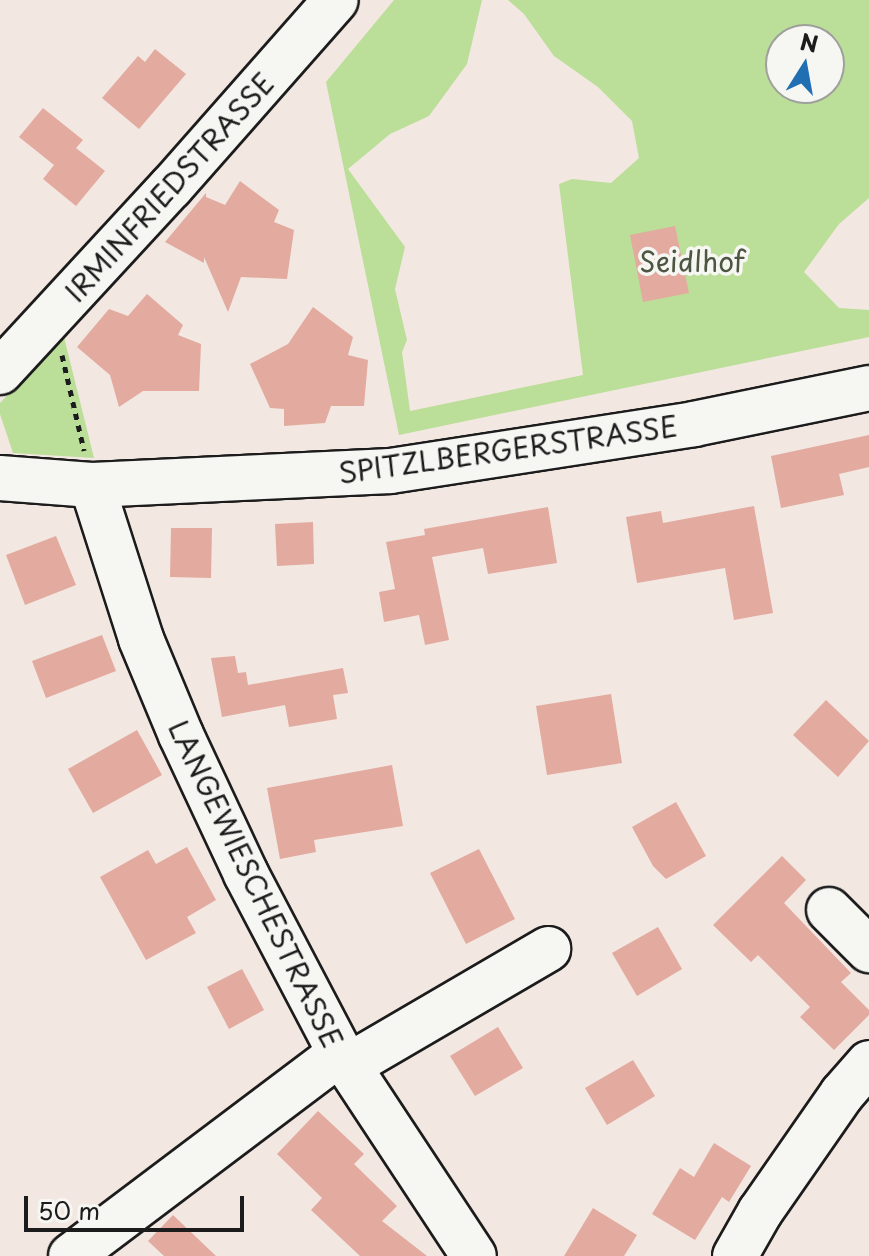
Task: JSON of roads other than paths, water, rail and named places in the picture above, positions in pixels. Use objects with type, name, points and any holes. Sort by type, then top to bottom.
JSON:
[{"type":"street","name":"IRMINFRIEDSTRASSE","points":[[0,372],[336,0]]},
{"type":"street","name":"SPITZLBERGERSTRASSE","points":[[0,478],[92,485],[391,471],[694,424],[869,388]]},
{"type":"street","name":"LANGEWIESCHESTRASSE","points":[[92,485],[141,639],[181,735],[246,874],[344,1060],[474,1256]]},
{"type":"street","points":[[829,910],[869,950]]},
{"type":"street","points":[[71,1256],[344,1060],[548,949]]},
{"type":"street","points":[[735,1256],[760,1212],[842,1094],[869,1063]]},
{"type":"park label","name":"Seidlhof","points":[[692,261]]}]
